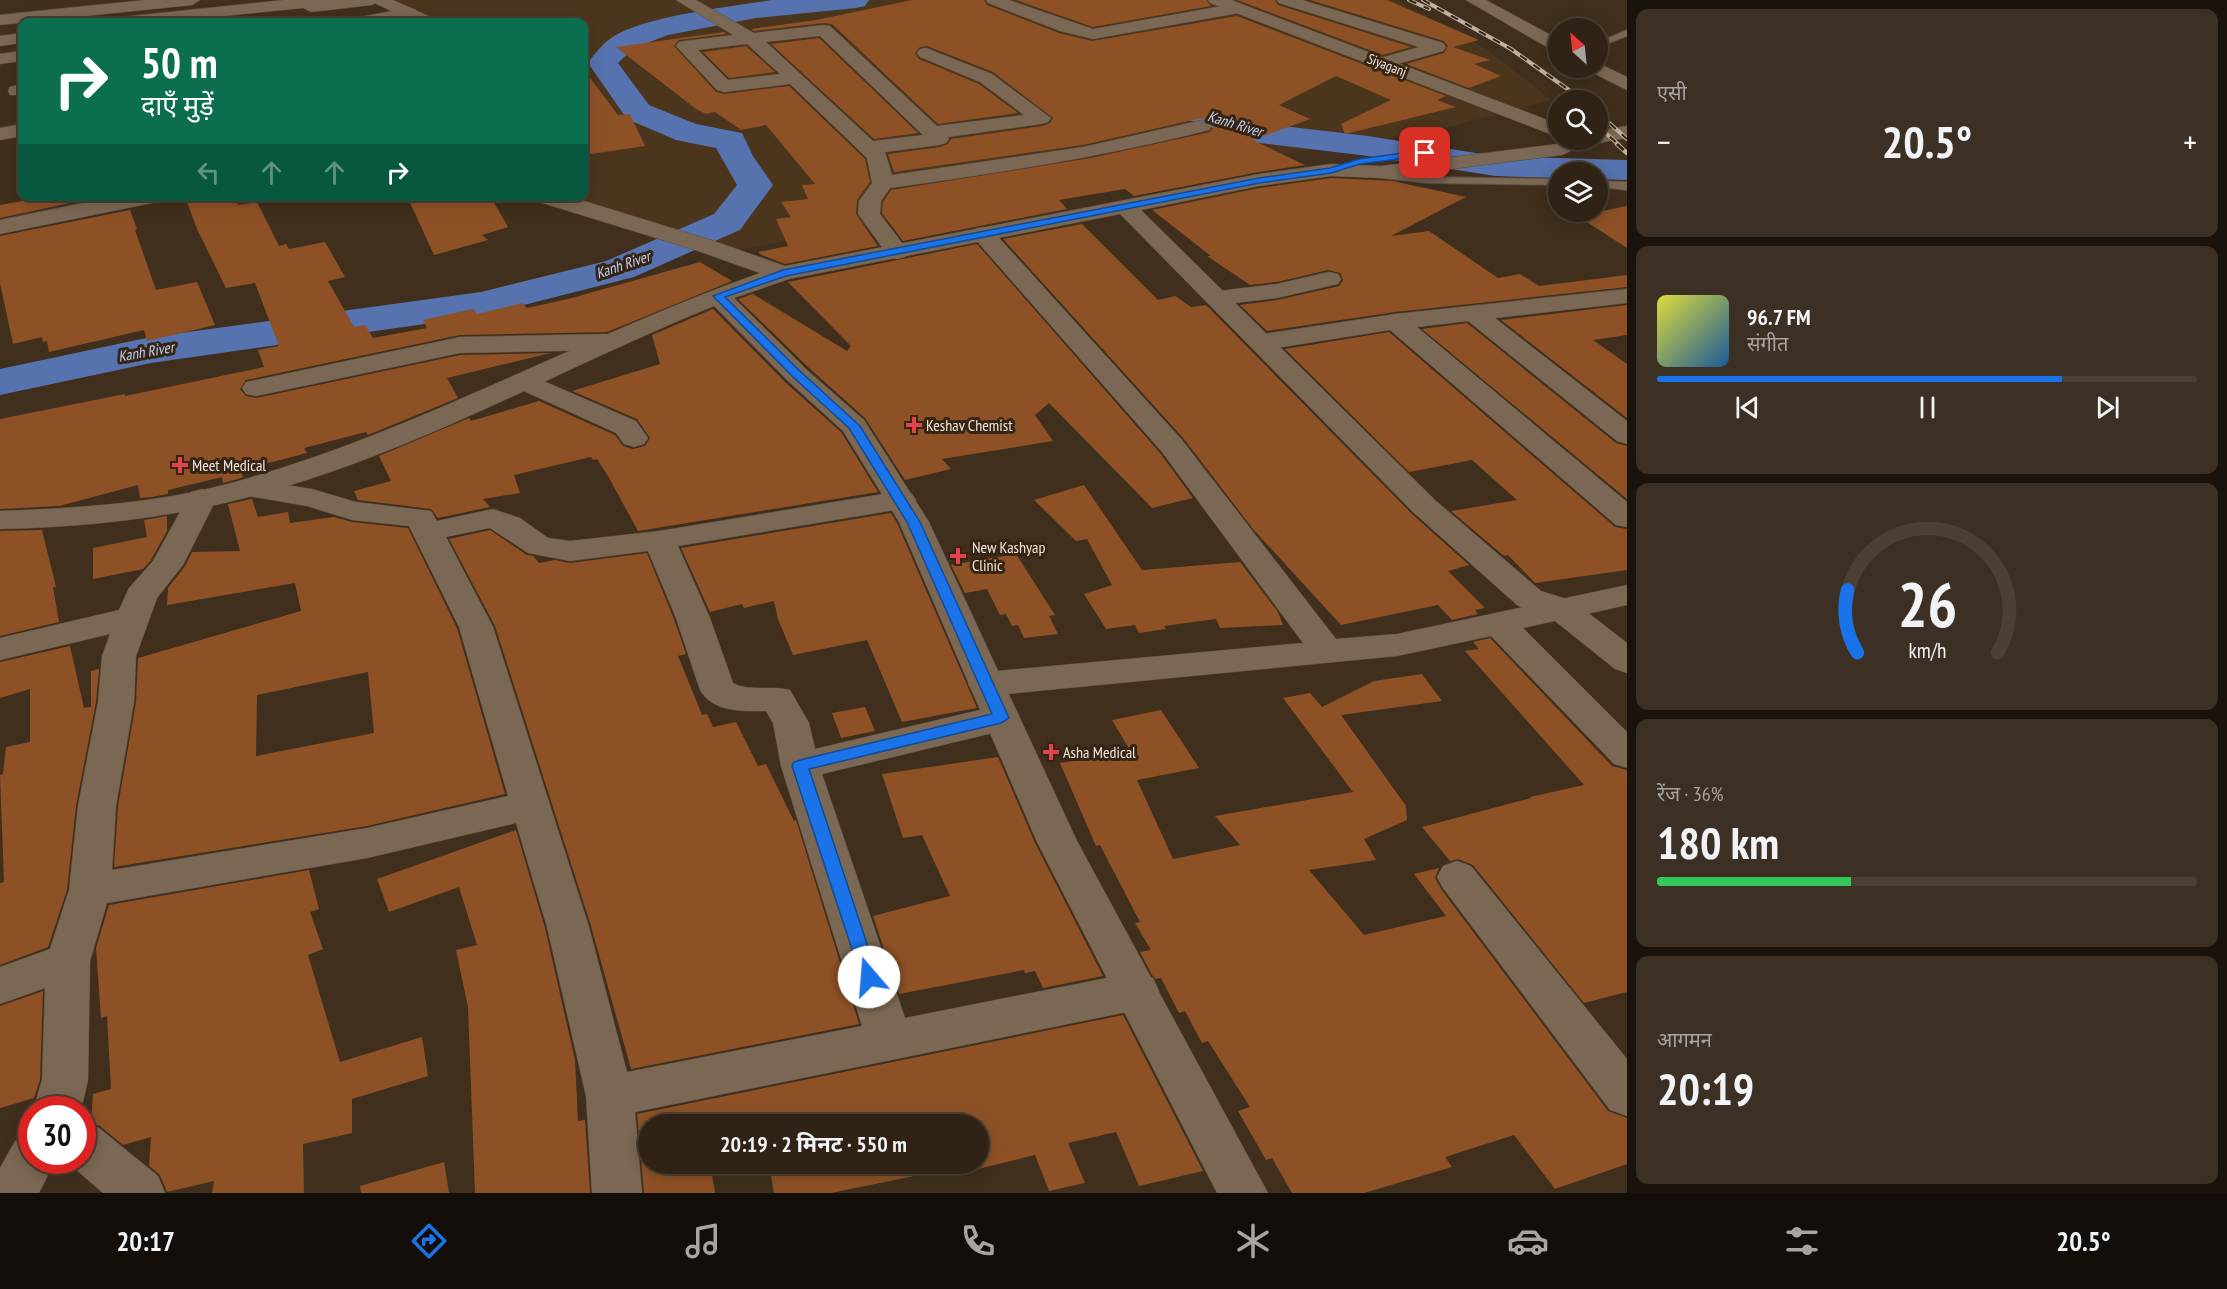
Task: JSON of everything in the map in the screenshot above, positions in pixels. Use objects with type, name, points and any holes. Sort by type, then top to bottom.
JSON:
[{"type":"street","points":[[21,18],[107,10],[165,1],[192,0]]},
{"type":"street","points":[[160,18],[331,0]]},
{"type":"street","points":[[203,18],[372,0]]},
{"type":"street","points":[[380,0],[418,18]]},
{"type":"street","points":[[684,0],[749,37],[795,78],[877,156],[884,183]]},
{"type":"street","points":[[994,0],[1083,33],[1093,34],[1231,3]]},
{"type":"street","points":[[1285,0],[1437,47],[1383,63]]},
{"type":"street","points":[[1335,0],[1408,22]]},
{"type":"street","points":[[1474,0],[1548,41]]},
{"type":"street","name":"Siyaganj","points":[[1231,3],[1548,127]]},
{"type":"street","points":[[384,18],[409,14]]},
{"type":"street","points":[[0,20],[18,18]]},
{"type":"street","points":[[795,78],[724,86],[685,46],[824,30],[939,139],[869,148]]},
{"type":"street","points":[[0,36],[18,34]]},
{"type":"street","points":[[0,41],[18,39]]},
{"type":"street","points":[[926,53],[986,78],[1041,118],[933,134]]},
{"type":"street","points":[[0,59],[18,57]]},
{"type":"street","points":[[1608,73],[1627,83]]},
{"type":"street","points":[[897,252],[869,214],[870,201],[884,183],[1048,160],[1151,140],[1202,126]]},
{"type":"street","points":[[0,134],[18,131]]},
{"type":"street","points":[[1608,135],[1627,132]]},
{"type":"street","points":[[1331,170],[1381,172],[1548,141]]},
{"type":"street","points":[[0,520],[69,518],[146,510],[248,488],[350,455],[472,405],[606,342],[718,296],[783,273],[1259,180],[1331,170],[1359,162],[1517,147],[1548,148]]},
{"type":"street","points":[[0,227],[127,201]]},
{"type":"street","points":[[557,201],[706,246],[783,273]]},
{"type":"street","points":[[1125,206],[1424,506],[1529,598],[1543,605],[1561,609],[1627,661]]},
{"type":"street","points":[[984,234],[1172,446],[1327,651]]},
{"type":"street","points":[[1218,298],[1276,291],[1329,279]]},
{"type":"street","points":[[718,296],[797,375],[854,426],[914,522],[1057,842],[1243,1193]]},
{"type":"street","points":[[1263,342],[1395,322],[1627,296]]},
{"type":"street","points":[[1473,313],[1627,435]]},
{"type":"street","points":[[1395,322],[1627,518]]},
{"type":"street","points":[[256,388],[460,345],[606,342]]},
{"type":"street","points":[[525,381],[626,427],[634,438]]},
{"type":"street","points":[[248,488],[312,498],[352,511],[420,518],[476,627],[568,927],[610,1096],[616,1193]]},
{"type":"street","points":[[61,1096],[65,1080],[68,961],[90,890],[97,806],[116,702],[119,656],[141,595],[166,565],[202,498]]},
{"type":"street","points":[[427,532],[493,518],[509,525],[539,546],[570,551],[659,540],[901,500]]},
{"type":"street","points":[[659,540],[693,618],[718,690],[734,699],[777,699],[791,723],[800,766],[890,1041]]},
{"type":"street","points":[[800,766],[994,701],[1327,651],[1397,645],[1627,595]]},
{"type":"street","points":[[0,649],[134,617]]},
{"type":"street","points":[[1497,622],[1627,755]]},
{"type":"street","points":[[90,890],[367,843],[530,805]]},
{"type":"street","points":[[1457,877],[1627,1095]]},
{"type":"street","points":[[0,986],[68,961]]},
{"type":"street","points":[[610,1096],[1137,991]]},
{"type":"street","points":[[96,1156],[140,1193]]},
{"type":"street","points":[[13,1193],[23,1174]]},
{"type":"lane","points":[[1609,40],[1627,33]]},
{"type":"lane","points":[[1331,170],[1427,180],[1548,182]]},
{"type":"lane","points":[[1608,185],[1627,186]]},
{"type":"shaded area","points":[[376,0],[1397,0],[1486,49],[1548,97],[1548,101],[1438,130],[1172,172],[736,250],[583,201],[588,201],[588,18],[411,18]]},
{"type":"building","points":[[912,0],[984,0],[987,5],[1059,33],[1092,41],[1237,16],[1446,96],[1437,100],[1456,107],[1345,134],[1341,124],[1391,100],[1336,76],[1279,105],[1310,119],[1253,140],[1305,165],[1134,196],[1125,189],[1059,200],[1067,209],[903,241],[882,213],[883,202],[891,190],[1091,158],[1210,132],[1214,126],[1210,120],[1202,118],[1083,145],[894,172],[888,154],[940,147],[948,144],[951,139],[1042,126],[1050,123],[1053,118],[993,72],[927,46],[920,47],[915,53],[919,59],[979,84],[1018,113],[938,124],[832,24],[754,31],[751,29],[816,20]]},
{"type":"building","points":[[1016,0],[1206,0],[1211,6],[1093,27]]},
{"type":"building","points":[[1237,0],[1275,0],[1278,5],[1411,47],[1383,55]]},
{"type":"building","points":[[1310,0],[1387,0],[1479,40],[1453,47],[1490,60],[1474,64],[1501,76],[1469,88],[1406,64],[1444,53],[1448,46],[1444,41]]},
{"type":"building","points":[[724,32],[726,34],[679,40],[674,46],[716,92],[724,94],[789,86],[865,159],[870,182],[857,200],[856,214],[878,246],[785,264],[758,252],[788,246],[776,219],[791,217],[781,202],[808,199],[802,185],[815,184],[766,125],[741,130],[715,112],[706,114],[696,109],[616,47]]},
{"type":"building","points":[[819,38],[918,133],[874,139],[771,44]]},
{"type":"building","points":[[746,46],[775,72],[729,78],[703,52]]},
{"type":"building","points":[[588,75],[618,115],[630,114],[645,146],[588,154]]},
{"type":"building","points":[[1331,178],[1393,181],[1466,197],[1391,236],[1429,231],[1498,278],[1520,274],[1539,286],[1627,275],[1627,287],[1395,312],[1267,331],[1240,305],[1277,300],[1339,286],[1343,280],[1340,273],[1328,270],[1277,282],[1250,285],[1207,256],[1211,256],[1152,210],[1259,188]]},
{"type":"building","points":[[22,201],[80,201],[0,218],[0,205]]},
{"type":"building","points":[[236,201],[238,205],[257,202],[279,246],[286,244],[289,249],[325,242],[345,277],[328,281],[354,327],[365,325],[373,338],[427,328],[423,320],[473,309],[477,314],[522,303],[527,308],[568,299],[700,262],[732,281],[607,332],[460,335],[246,380],[240,389],[246,396],[256,398],[460,355],[551,353],[447,378],[458,398],[368,435],[366,432],[304,448],[307,453],[241,470],[243,477],[241,478],[223,483],[222,477],[168,490],[168,494],[152,497],[140,498],[138,485],[59,506],[0,509],[0,419],[264,367],[258,350],[279,346],[255,283],[226,288],[197,229],[187,202]]},
{"type":"building","points":[[409,201],[493,201],[508,227],[482,235],[488,240],[434,255]]},
{"type":"building","points":[[1627,206],[1627,248],[1587,222],[1608,222],[1608,210]]},
{"type":"building","points":[[130,210],[156,290],[197,282],[215,325],[147,341],[144,330],[49,352],[47,341],[43,342],[42,337],[13,344],[0,283],[0,236]]},
{"type":"building","points":[[1082,224],[1158,300],[1175,296],[1191,307],[1206,305],[1412,514],[1469,565],[1448,571],[1485,608],[1475,610],[1478,614],[1452,620],[1438,605],[1341,625],[1253,529],[1184,439],[1003,239]]},
{"type":"building","points":[[977,244],[1160,453],[1193,498],[1152,508],[1049,403],[1035,415],[1053,441],[942,459],[951,469],[905,480],[865,418],[738,299],[753,294],[847,351],[851,346],[788,282]]},
{"type":"building","points":[[1627,305],[1627,335],[1593,340],[1627,364],[1627,418],[1501,320]]},
{"type":"building","points":[[713,309],[786,383],[841,432],[878,492],[638,531],[608,476],[597,459],[593,460],[591,457],[514,475],[520,493],[483,499],[490,507],[438,518],[431,509],[358,500],[354,491],[391,481],[379,456],[469,418],[471,421],[539,401],[615,435],[623,446],[633,449],[645,446],[650,438],[637,419],[572,391],[660,364],[652,335]]},
{"type":"building","points":[[1467,323],[1616,443],[1627,446],[1627,499],[1422,329]]},
{"type":"building","points":[[1389,332],[1615,527],[1627,529],[1627,570],[1535,583],[1508,555],[1504,556],[1451,511],[1517,500],[1472,460],[1409,472],[1285,349]]},
{"type":"building","points":[[1084,485],[1142,570],[1240,562],[1278,612],[1283,625],[1220,628],[1216,619],[1164,626],[1166,629],[1139,633],[1135,625],[1106,629],[1084,594],[1112,585],[1087,539],[1076,541],[1034,500]]},
{"type":"building","points":[[252,499],[258,517],[288,512],[290,523],[334,517],[352,522],[408,528],[457,628],[505,794],[367,826],[114,867],[118,806],[136,702],[138,658],[301,611],[295,583],[167,605],[168,588],[185,566],[192,552],[240,551],[228,504]],"holes":[[[368,672],[374,733],[256,756],[257,695]]]},
{"type":"building","points":[[891,513],[977,708],[902,722],[867,640],[793,655],[778,619],[774,601],[744,608],[742,604],[710,612],[681,548]]},
{"type":"building","points":[[167,516],[167,531],[151,560],[143,569],[93,579],[93,548],[147,537],[144,520]]},
{"type":"building","points":[[42,530],[56,587],[53,587],[59,622],[0,636],[0,531]]},
{"type":"building","points":[[490,530],[527,555],[533,556],[539,563],[555,560],[570,563],[647,553],[686,654],[678,656],[702,715],[707,714],[713,727],[736,722],[758,766],[766,764],[794,821],[796,820],[859,1024],[631,1069],[591,926],[495,626],[449,539]]},
{"type":"building","points":[[1016,554],[1055,615],[1049,616],[1058,634],[1024,638],[1018,625],[1012,626],[1006,614],[1000,615],[987,589],[965,593],[951,565]]},
{"type":"building","points":[[1490,638],[1612,766],[1627,770],[1627,992],[1584,1003],[1473,865],[1458,859],[1450,861],[1422,827],[1530,797],[1584,785],[1465,651],[1479,649],[1473,642]]},
{"type":"building","points":[[70,646],[84,708],[91,707],[91,671],[99,669],[96,702],[76,806],[67,890],[48,947],[0,965],[0,883],[4,882],[0,775],[3,774],[6,747],[30,742],[30,689],[0,698],[0,662]]},
{"type":"building","points":[[1422,674],[1442,701],[1341,715],[1406,806],[1407,820],[1364,839],[1376,860],[1309,870],[1364,935],[1446,916],[1414,874],[1439,868],[1435,878],[1441,889],[1608,1111],[1627,1118],[1627,1164],[1555,1189],[1514,1135],[1445,1157],[1452,1167],[1364,1193],[1292,1193],[1272,1158],[1266,1160],[1238,1111],[1250,1107],[1208,1041],[1202,1043],[1185,1011],[1179,1013],[1161,978],[1156,979],[1152,975],[1140,952],[1151,950],[1135,923],[1140,922],[1100,845],[1096,846],[1060,763],[1131,752],[1112,720],[1161,710],[1199,768],[1137,780],[1173,859],[1240,845],[1215,816],[1353,792],[1283,698],[1310,693],[1322,707],[1374,681]]},
{"type":"building","points":[[865,707],[875,731],[841,738],[832,713]]},
{"type":"building","points":[[998,757],[1035,843],[1103,976],[1043,988],[1035,971],[1025,973],[1024,970],[899,994],[873,916],[950,896],[922,835],[903,838],[882,774]]},
{"type":"building","points":[[516,830],[545,928],[575,1060],[578,1121],[585,1120],[590,1193],[475,1193],[468,1007],[456,950],[477,945],[459,887],[389,912],[377,879]]},
{"type":"building","points":[[309,870],[319,909],[310,912],[323,949],[308,955],[340,1062],[422,1037],[428,1076],[352,1099],[352,1133],[303,1144],[304,1193],[212,1193],[214,1181],[167,1192],[160,1175],[149,1166],[151,1137],[123,1145],[96,1125],[96,1096],[93,1094],[111,1089],[107,1016],[101,1018],[96,948],[109,905]]},
{"type":"building","points":[[43,991],[40,1080],[35,1096],[18,1096],[18,1103],[0,1108],[0,1006]]},
{"type":"building","points":[[1123,1015],[1203,1171],[1139,1186],[1116,1132],[1068,1143],[1085,1183],[1049,1191],[1035,1155],[989,1166],[989,1114],[638,1114],[638,1125],[637,1114]]},
{"type":"building","points":[[444,1162],[449,1193],[361,1193],[360,1186]]},
{"type":"building","points":[[642,1174],[712,1174],[715,1193],[644,1193]]},
{"type":"building","points":[[771,1174],[924,1174],[831,1193],[774,1193]]},
{"type":"waterway","name":"Kanh River","points":[[0,382],[151,350],[481,304],[620,269],[727,222],[755,185],[736,156],[730,140],[688,133],[638,112],[603,63],[613,51],[629,39],[665,28],[756,10],[856,0]]},
{"type":"waterway","name":"Kanh River","points":[[1197,112],[1252,132],[1368,146],[1495,166],[1627,170]]},
{"type":"railway","points":[[1409,0],[1429,9]]},
{"type":"railway","points":[[1423,0],[1511,49],[1569,90]]},
{"type":"railway","points":[[1608,122],[1627,139]]},
{"type":"railway","points":[[1608,135],[1619,145]]},
{"type":"railway","points":[[1617,144],[1627,153]]},
{"type":"place","name":"Keshav Chemist","points":[[914,425]]},
{"type":"place","name":"Meet Medical","points":[[180,465]]},
{"type":"place","name":"New Kashyap Clinic","points":[[958,556]]},
{"type":"place","name":"Asha Medical","points":[[1051,752]]},
{"type":"route","points":[[869,977],[800,766],[1001,718],[914,522],[854,426],[797,375],[718,296],[783,273],[1259,180],[1425,153]]}]
